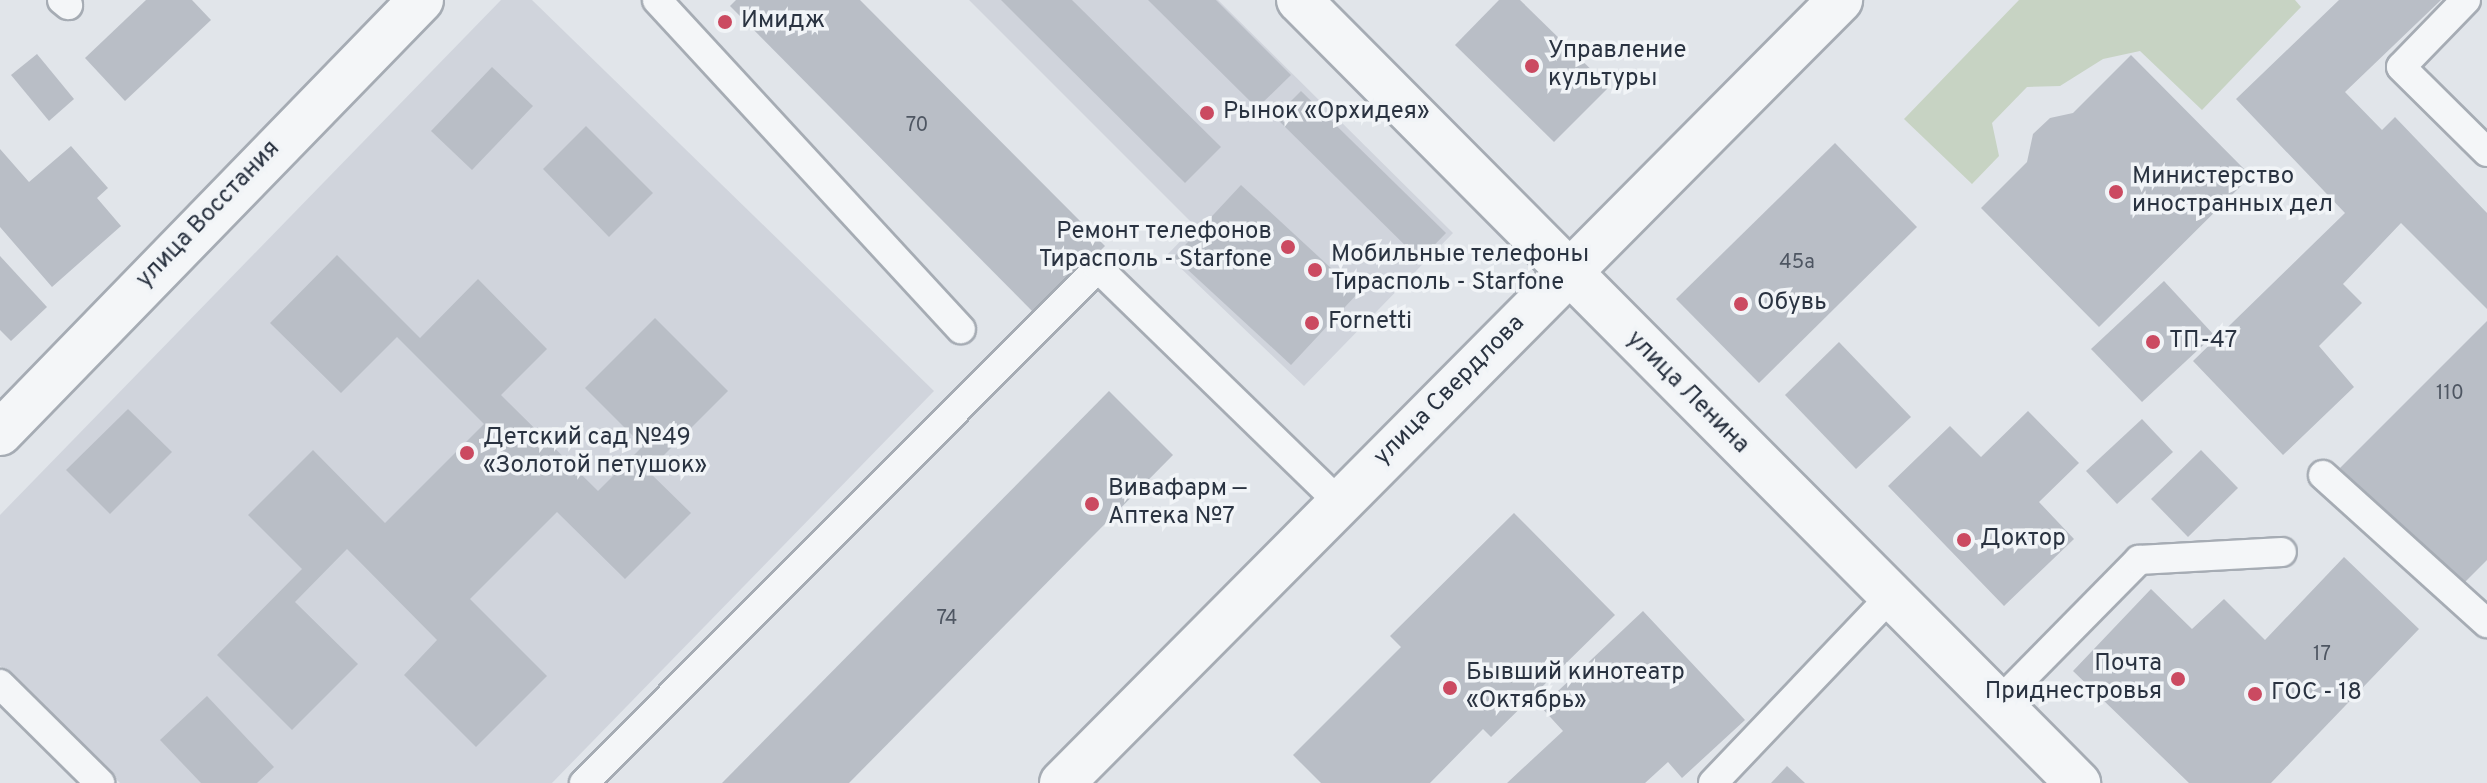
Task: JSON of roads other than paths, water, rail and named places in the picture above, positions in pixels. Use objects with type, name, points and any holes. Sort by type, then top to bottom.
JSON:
[{"type":"street","name":"улица Восстания","points":[[0,433],[421,0]]},
{"type":"street","name":"улица Ленина","points":[[1299,0],[1567,273],[2078,783]]},
{"type":"street","name":"улица Свердлова","points":[[1062,783],[1840,0]]},
{"type":"lane","points":[[657,0],[961,329]]},
{"type":"lane","points":[[2466,0],[2401,67],[2487,152]]},
{"type":"lane","points":[[584,783],[1098,268],[1339,502]]},
{"type":"lane","points":[[2323,475],[2487,623]]},
{"type":"lane","points":[[1998,703],[2139,560],[2282,552]]},
{"type":"lane","points":[[1713,783],[1891,596]]},
{"type":"lane","points":[[0,684],[100,783]]},
{"type":"place","name":"Имидж","points":[[725,22]]},
{"type":"place","name":"Управление культуры","points":[[1532,66]]},
{"type":"place","name":"Рынок «Орхидея»","points":[[1207,113]]},
{"type":"place","name":"Министерство иностранных дел","points":[[2116,192]]},
{"type":"place","name":"Ремонт телефонов Тирасполь - Starfone","points":[[1288,247]]},
{"type":"place","name":"Мобильные телефоны Тирасполь - Starfone","points":[[1315,270]]},
{"type":"place","name":"Обувь","points":[[1741,304]]},
{"type":"place","name":"Fornetti","points":[[1312,323]]},
{"type":"place","name":"ТП-47","points":[[2153,342]]},
{"type":"place","name":"Детский сад №49 «Золотой петушок»","points":[[467,453]]},
{"type":"place","name":"Вивафарм — Аптека №7","points":[[1092,504]]},
{"type":"place","name":"Доктор","points":[[1964,540]]},
{"type":"place","name":"Почта Приднестровья","points":[[2178,679]]},
{"type":"place","name":"Бывший кинотеатр «Октябрь»","points":[[1450,688]]},
{"type":"place","name":"ГОС - 18","points":[[2255,694]]}]
